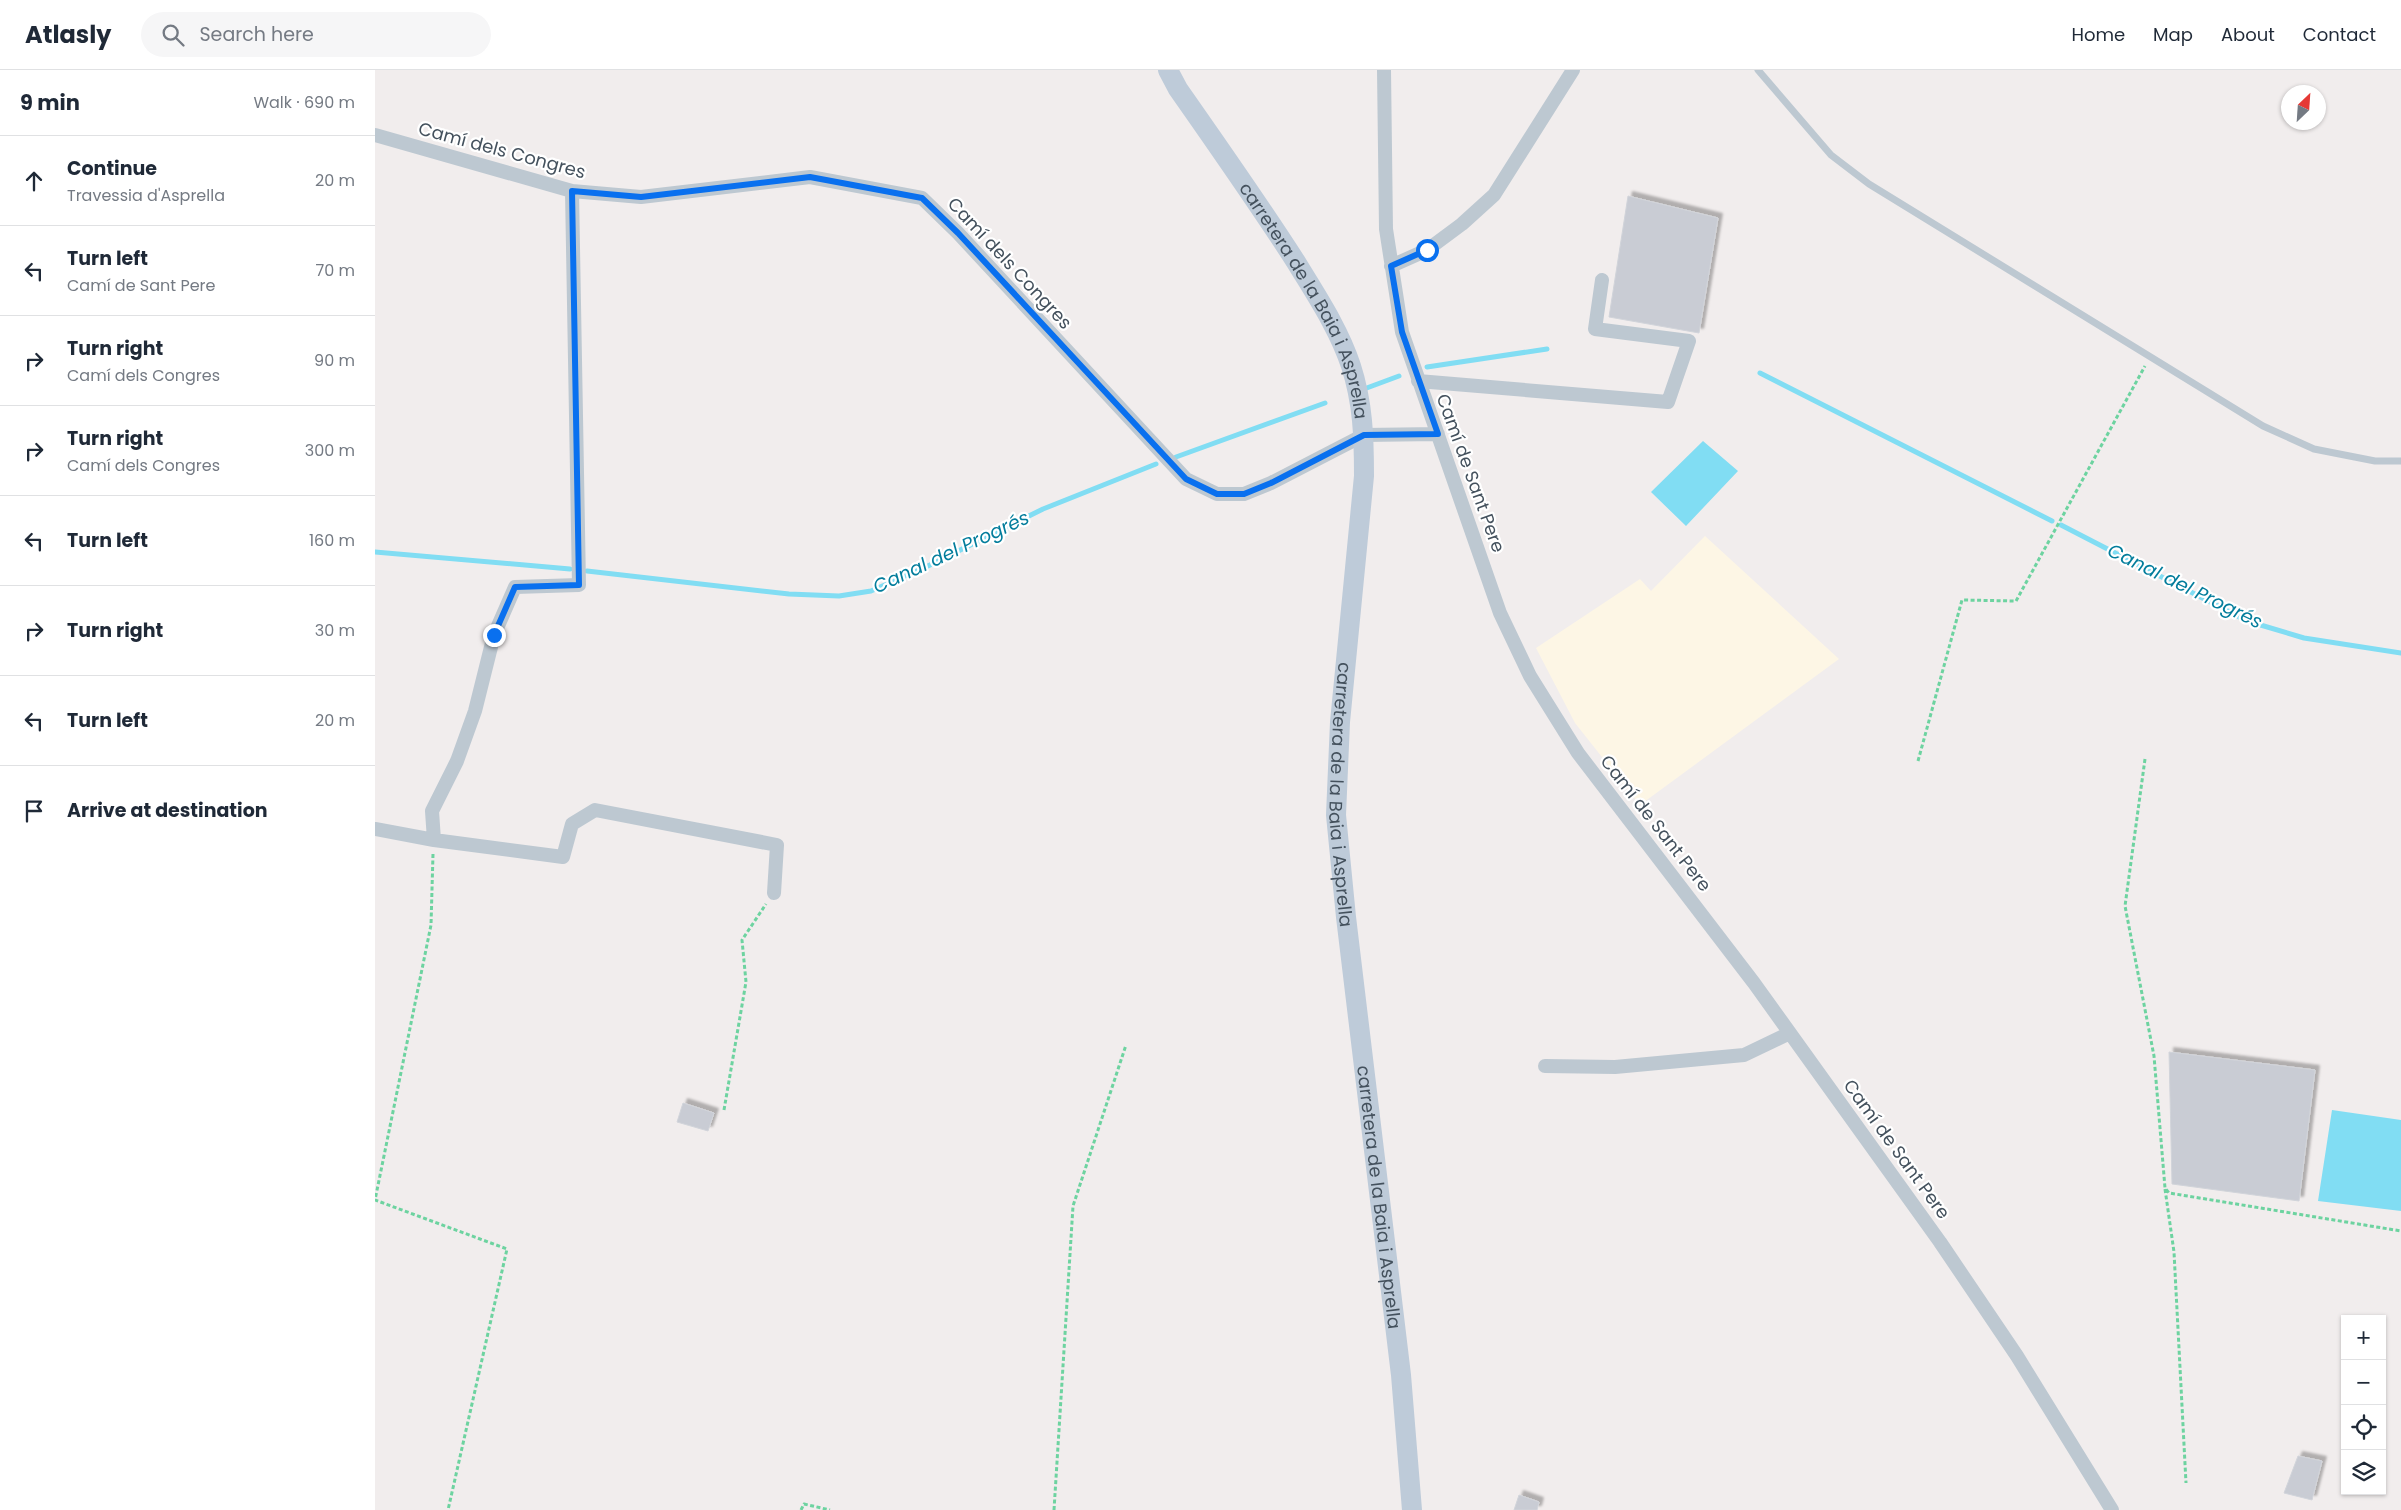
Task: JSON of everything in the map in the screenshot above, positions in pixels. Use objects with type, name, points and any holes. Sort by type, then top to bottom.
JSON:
[{"type":"main road","name":"carretera de la Baia i Asprella","points":[[1169,70],[1178,88],[1276,232],[1325,310],[1351,365],[1361,405],[1364,435],[1364,476],[1340,722],[1336,815],[1346,917],[1401,1375],[1412,1510]]},
{"type":"street","name":"Camí de Sant Pere","points":[[1384,70],[1387,229],[1402,332],[1500,613],[1530,676],[1578,753],[1790,1033],[1940,1242],[2017,1356],[2112,1510]]},
{"type":"street","points":[[1391,266],[1427,250],[1462,224],[1494,195],[1573,70]]},
{"type":"street","name":"Camí dels Congres","points":[[375,135],[572,191],[641,197],[810,177],[922,198],[958,233],[1186,479],[1217,494],[1244,494],[1271,483],[1364,435],[1438,434]]},
{"type":"street","points":[[434,840],[432,811],[457,761],[475,711],[494,635],[515,587],[579,585],[572,191]]},
{"type":"street","points":[[1419,381],[1668,402],[1689,341],[1595,330],[1602,280]]},
{"type":"street","points":[[375,829],[434,840],[563,857],[572,824],[595,810],[777,844],[774,893]]},
{"type":"street","points":[[1545,1066],[1615,1066],[1744,1055],[1790,1033]]},
{"type":"lane","points":[[1758,70],[1831,156],[2263,426],[2314,449],[2375,461],[2401,461]]},
{"type":"path","points":[[1918,761],[1962,600],[2016,601],[2151,356]]},
{"type":"path","points":[[2145,759],[2125,906],[2153,1056],[2173,1252],[2186,1483]]},
{"type":"path","points":[[434,840],[431,925],[375,1200],[507,1249],[448,1510]]},
{"type":"path","points":[[724,1110],[746,982],[742,940],[774,893]]},
{"type":"path","points":[[1054,1510],[1073,1206],[1126,1045]]},
{"type":"path","points":[[2165,1188],[2169,1193],[2401,1231]]},
{"type":"path","points":[[801,1510],[804,1504],[829,1510]]},
{"type":"shaded area","points":[[1705,536],[1839,659],[1640,805],[1575,723],[1536,648],[1640,579],[1651,591]]},
{"type":"water","points":[[1703,441],[1738,471],[1686,526],[1651,492]]},
{"type":"water","points":[[2332,1110],[2401,1120],[2401,1211],[2318,1201]]},
{"type":"building","points":[[1628,196],[1718,218],[1699,333],[1609,317]]},
{"type":"building","points":[[2169,1052],[2315,1070],[2299,1201],[2172,1184]]},
{"type":"building","points":[[683,1103],[714,1113],[708,1131],[677,1122]]},
{"type":"building","points":[[2298,1456],[2322,1461],[2312,1500],[2284,1493]]},
{"type":"building","points":[[1519,1495],[1539,1502],[1537,1510],[1514,1510]]},
{"type":"waterway","name":"Canal del Progrés","points":[[1427,367],[1547,349]]},
{"type":"waterway","name":"Canal del Progrés","points":[[1760,373],[2052,521]]},
{"type":"waterway","name":"Canal del Progrés","points":[[1364,389],[1399,376]]},
{"type":"waterway","name":"Canal del Progrés","points":[[1176,457],[1325,403]]},
{"type":"waterway","name":"Canal del Progrés","points":[[587,571],[789,594],[839,596],[871,591],[928,566],[1043,509],[1156,464]]},
{"type":"waterway","name":"Canal del Progrés","points":[[2061,525],[2247,621],[2304,638],[2401,653]]},
{"type":"waterway","name":"Canal del Progrés","points":[[375,552],[570,569]]},
{"type":"route","points":[[494,635],[515,587],[579,585],[572,191],[641,197],[810,177],[922,198],[958,233],[1186,479],[1217,494],[1244,494],[1271,483],[1364,435],[1438,434],[1402,332],[1391,266],[1427,250]]}]
